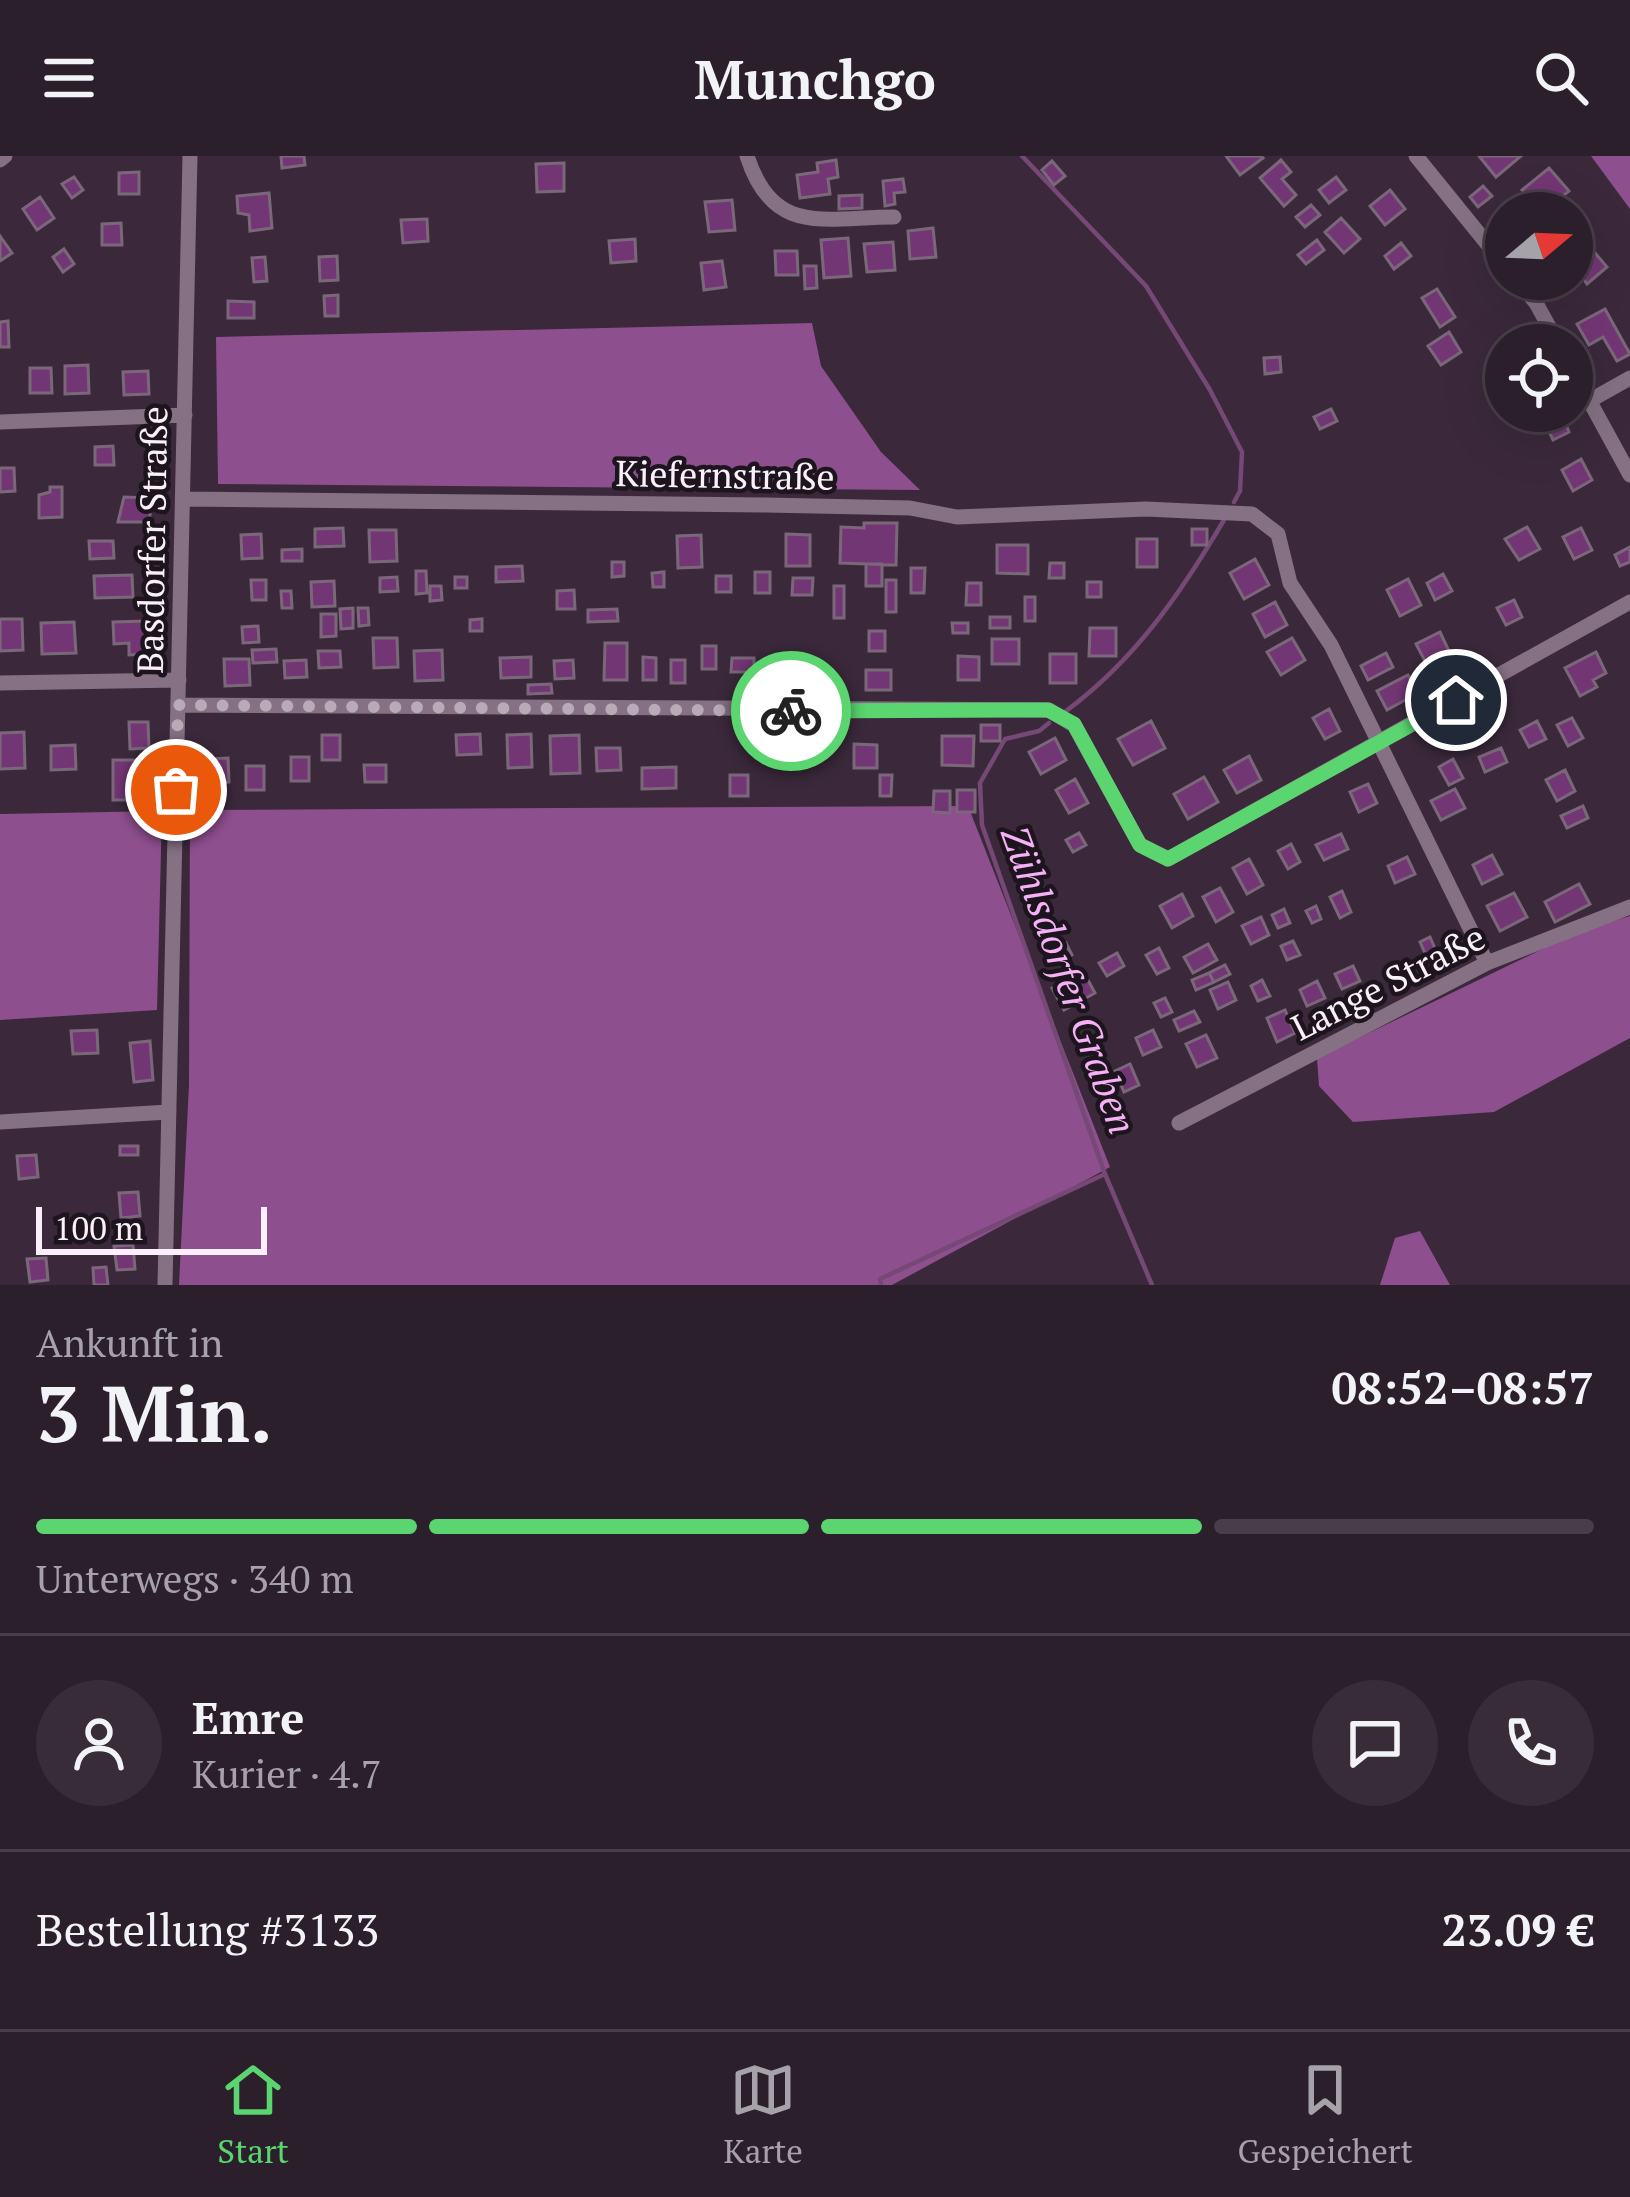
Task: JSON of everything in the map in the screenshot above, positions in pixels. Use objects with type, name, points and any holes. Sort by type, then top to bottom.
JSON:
[{"type":"street","name":"Basdorfer Straße","points":[[165,1285],[190,156]]},
{"type":"street","points":[[747,156],[757,186],[776,207],[798,217],[894,217]]},
{"type":"street","points":[[1416,156],[1485,241]]},
{"type":"street","points":[[1593,398],[1630,378]]},
{"type":"street","points":[[1593,407],[1630,475]]},
{"type":"street","points":[[0,422],[185,415]]},
{"type":"street","name":"Kiefernstraße","points":[[184,499],[910,508],[957,518],[1239,511],[1263,520],[1278,534],[1290,583],[1331,645],[1378,743]]},
{"type":"street","points":[[178,705],[1048,710],[1074,724],[1140,845],[1168,859],[1630,602]]},
{"type":"street","points":[[0,683],[179,680]]},
{"type":"street","points":[[1378,743],[1487,964]]},
{"type":"street","name":"Lange Straße","points":[[1179,1124],[1487,964],[1630,907]]},
{"type":"street","points":[[0,1123],[169,1112]]},
{"type":"shaded area","points":[[1591,156],[1630,156],[1630,209]]},
{"type":"shaded area","points":[[812,323],[821,366],[881,452],[920,490],[218,484],[216,337]]},
{"type":"shaded area","points":[[968,806],[1110,1167],[892,1285],[179,1285],[189,1085],[190,810]]},
{"type":"shaded area","points":[[162,811],[157,1010],[0,1020],[0,814]]},
{"type":"shaded area","points":[[1630,916],[1630,1038],[1494,1112],[1353,1122],[1319,1086],[1317,1058],[1580,931]]},
{"type":"shaded area","points":[[1420,1231],[1450,1285],[1380,1285],[1395,1238]]},
{"type":"building","points":[[281,156],[304,156],[305,165],[282,168]]},
{"type":"building","points":[[1226,156],[1261,156],[1263,158],[1240,175]]},
{"type":"building","points":[[1479,156],[1521,156],[1496,177]]},
{"type":"building","points":[[836,160],[838,177],[828,179],[830,194],[800,198],[797,175],[818,172],[817,163]]},
{"type":"building","points":[[1281,160],[1291,172],[1282,179],[1296,195],[1284,206],[1260,178]]},
{"type":"building","points":[[1052,161],[1065,176],[1054,185],[1042,170]]},
{"type":"building","points":[[564,163],[564,191],[537,192],[536,164]]},
{"type":"building","points":[[1549,168],[1569,191],[1524,192]]},
{"type":"building","points":[[139,172],[139,194],[119,194],[119,173]]},
{"type":"building","points":[[74,177],[83,190],[72,198],[62,184]]},
{"type":"building","points":[[1336,177],[1346,190],[1329,203],[1319,190]]},
{"type":"building","points":[[903,179],[905,192],[894,193],[895,204],[885,206],[883,181]]},
{"type":"building","points":[[1483,186],[1488,192],[1478,207],[1470,197]]},
{"type":"building","points":[[1390,190],[1405,209],[1385,225],[1370,206]]},
{"type":"building","points":[[269,193],[272,228],[250,231],[249,215],[238,213],[237,196]]},
{"type":"building","points":[[862,195],[862,208],[839,209],[839,196]]},
{"type":"building","points":[[40,197],[54,218],[37,230],[23,209]]},
{"type":"building","points":[[732,200],[735,230],[709,232],[705,202]]},
{"type":"building","points":[[1311,205],[1320,215],[1305,227],[1296,217]]},
{"type":"building","points":[[1341,218],[1360,239],[1344,253],[1325,232]]},
{"type":"building","points":[[427,219],[428,241],[403,243],[401,220]]},
{"type":"building","points":[[121,223],[122,245],[102,245],[102,224]]},
{"type":"building","points":[[933,228],[936,257],[910,259],[908,231]]},
{"type":"building","points":[[0,236],[12,253],[0,261]]},
{"type":"building","points":[[848,238],[851,276],[824,278],[821,240]]},
{"type":"building","points":[[635,239],[636,261],[611,263],[609,241]]},
{"type":"building","points":[[1317,240],[1324,250],[1306,264],[1298,255]]},
{"type":"building","points":[[893,242],[895,270],[867,272],[864,244]]},
{"type":"building","points":[[1401,243],[1411,256],[1394,269],[1385,256]]},
{"type":"building","points":[[64,249],[74,264],[63,272],[53,257]]},
{"type":"building","points":[[775,251],[797,251],[798,275],[776,275]]},
{"type":"building","points":[[1593,251],[1607,267],[1593,279]]},
{"type":"building","points":[[337,256],[338,280],[320,281],[319,257]]},
{"type":"building","points":[[265,257],[267,281],[254,282],[252,258]]},
{"type":"building","points":[[722,261],[726,287],[704,290],[701,263]]},
{"type":"building","points":[[804,266],[816,266],[817,288],[805,289]]},
{"type":"building","points":[[1437,289],[1455,317],[1440,327],[1422,298]]},
{"type":"building","points":[[338,295],[338,316],[325,316],[324,296]]},
{"type":"building","points":[[228,301],[254,302],[254,318],[228,318]]},
{"type":"building","points":[[1605,309],[1630,354],[1617,361],[1603,337],[1593,343],[1593,324],[1577,324]]},
{"type":"building","points":[[8,321],[9,347],[0,347],[0,322]]},
{"type":"building","points":[[1449,332],[1461,352],[1441,365],[1428,346]]},
{"type":"building","points":[[1280,357],[1281,372],[1265,374],[1264,358]]},
{"type":"building","points":[[88,365],[89,393],[65,394],[65,366]]},
{"type":"building","points":[[30,368],[51,368],[52,393],[30,393]]},
{"type":"building","points":[[148,371],[149,394],[124,395],[123,372]]},
{"type":"building","points":[[1331,409],[1337,421],[1320,429],[1314,417]]},
{"type":"building","points":[[113,446],[114,465],[95,465],[95,447]]},
{"type":"building","points":[[1581,459],[1592,480],[1573,491],[1562,470]]},
{"type":"building","points":[[0,468],[14,468],[15,491],[0,492]]},
{"type":"building","points":[[50,487],[62,487],[62,517],[39,518],[39,495],[50,492]]},
{"type":"building","points":[[124,497],[150,498],[150,522],[118,522]]},
{"type":"building","points":[[864,523],[897,523],[896,565],[840,563],[841,527],[864,528]]},
{"type":"building","points":[[1527,527],[1540,549],[1519,560],[1505,539]]},
{"type":"building","points":[[343,528],[344,546],[315,547],[315,529]]},
{"type":"building","points":[[1581,528],[1592,550],[1574,559],[1563,537]]},
{"type":"building","points":[[1192,529],[1207,529],[1207,545],[1192,545]]},
{"type":"building","points":[[369,530],[396,530],[397,561],[370,562]]},
{"type":"building","points":[[261,534],[262,558],[242,559],[241,535]]},
{"type":"building","points":[[786,534],[810,535],[810,566],[786,566]]},
{"type":"building","points":[[701,535],[702,567],[678,568],[677,536]]},
{"type":"building","points":[[1137,539],[1157,539],[1157,567],[1137,567]]},
{"type":"building","points":[[89,541],[113,541],[114,558],[90,559]]},
{"type":"building","points":[[997,545],[1028,545],[1028,574],[997,573]]},
{"type":"building","points":[[1630,547],[1630,562],[1620,566],[1615,555]]},
{"type":"building","points":[[302,549],[302,561],[282,561],[282,550]]},
{"type":"building","points":[[1255,559],[1269,585],[1244,599],[1230,573]]},
{"type":"building","points":[[612,562],[624,562],[624,576],[612,577]]},
{"type":"building","points":[[1050,563],[1064,563],[1064,578],[1049,578]]},
{"type":"building","points":[[866,564],[882,564],[882,586],[866,586]]},
{"type":"building","points":[[522,566],[523,581],[496,582],[496,567]]},
{"type":"building","points":[[911,568],[925,568],[924,593],[911,593]]},
{"type":"building","points":[[416,571],[426,571],[427,593],[416,594]]},
{"type":"building","points":[[664,572],[664,587],[653,587],[652,573]]},
{"type":"building","points":[[755,572],[770,572],[770,593],[755,593]]},
{"type":"building","points":[[1443,574],[1452,591],[1435,600],[1427,583]]},
{"type":"building","points":[[132,575],[133,597],[95,598],[94,576]]},
{"type":"building","points":[[716,576],[731,576],[731,592],[716,592]]},
{"type":"building","points":[[397,577],[398,591],[380,592],[380,578]]},
{"type":"building","points":[[455,577],[467,577],[467,588],[455,588]]},
{"type":"building","points":[[793,578],[813,578],[812,595],[792,595]]},
{"type":"building","points":[[1408,579],[1421,605],[1400,616],[1387,590]]},
{"type":"building","points":[[251,580],[266,580],[266,600],[252,600]]},
{"type":"building","points":[[886,580],[896,580],[896,612],[886,612]]},
{"type":"building","points":[[334,581],[335,606],[312,607],[311,582]]},
{"type":"building","points":[[1087,582],[1101,582],[1101,597],[1087,597]]},
{"type":"building","points":[[967,583],[981,583],[981,605],[966,605]]},
{"type":"building","points":[[430,586],[441,586],[442,600],[430,601]]},
{"type":"building","points":[[834,586],[844,586],[844,618],[834,618]]},
{"type":"building","points":[[574,590],[575,609],[557,609],[557,591]]},
{"type":"building","points":[[281,591],[291,591],[292,608],[282,608]]},
{"type":"building","points":[[1025,597],[1035,597],[1035,621],[1025,621]]},
{"type":"building","points":[[1514,600],[1522,617],[1506,625],[1497,608]]},
{"type":"building","points":[[1275,602],[1287,625],[1265,637],[1253,614]]},
{"type":"building","points":[[353,608],[353,628],[341,629],[340,609]]},
{"type":"building","points":[[358,608],[368,608],[369,625],[359,626]]},
{"type":"building","points":[[617,609],[618,621],[588,622],[588,610]]},
{"type":"building","points":[[321,614],[336,614],[336,636],[321,637]]},
{"type":"building","points":[[990,617],[1010,617],[1010,628],[990,628]]},
{"type":"building","points":[[0,619],[22,619],[23,650],[0,651]]},
{"type":"building","points":[[482,619],[482,631],[470,631],[470,620]]},
{"type":"building","points":[[147,621],[148,654],[129,655],[129,643],[114,644],[113,622]]},
{"type":"building","points":[[74,622],[76,653],[42,654],[41,623]]},
{"type":"building","points":[[952,623],[968,623],[968,633],[953,633]]},
{"type":"building","points":[[258,626],[259,642],[243,643],[242,627]]},
{"type":"building","points":[[1090,628],[1116,628],[1116,656],[1089,656]]},
{"type":"building","points":[[869,631],[885,631],[885,651],[869,651]]},
{"type":"building","points":[[1440,632],[1449,651],[1426,663],[1416,644]]},
{"type":"building","points":[[373,638],[397,638],[398,667],[374,668]]},
{"type":"building","points":[[1292,638],[1305,660],[1281,675],[1267,652]]},
{"type":"building","points":[[992,639],[1019,639],[1019,664],[992,664]]},
{"type":"building","points":[[605,643],[627,643],[627,680],[604,680]]},
{"type":"building","points":[[702,646],[716,646],[716,669],[702,669]]},
{"type":"building","points":[[276,649],[277,662],[253,663],[252,650]]},
{"type":"building","points":[[442,650],[443,680],[415,681],[414,651]]},
{"type":"building","points":[[318,651],[340,651],[341,667],[319,668]]},
{"type":"building","points":[[1596,652],[1606,673],[1593,680],[1597,687],[1580,696],[1565,668]]},
{"type":"building","points":[[1386,653],[1393,667],[1368,680],[1361,666]]},
{"type":"building","points":[[1050,654],[1076,654],[1076,683],[1050,683]]},
{"type":"building","points":[[958,656],[979,657],[979,680],[958,680]]},
{"type":"building","points":[[531,657],[531,677],[501,678],[500,658]]},
{"type":"building","points":[[643,657],[656,658],[656,680],[643,680]]},
{"type":"building","points":[[732,658],[754,658],[754,672],[731,672]]},
{"type":"building","points":[[224,659],[249,659],[250,685],[225,686]]},
{"type":"building","points":[[306,660],[307,677],[285,678],[284,661]]},
{"type":"building","points":[[573,660],[574,678],[555,679],[554,661]]},
{"type":"building","points":[[671,660],[685,660],[685,683],[671,683]]},
{"type":"building","points":[[785,660],[809,660],[809,682],[785,682]]},
{"type":"building","points":[[866,670],[891,670],[891,690],[866,690]]},
{"type":"building","points":[[1408,675],[1418,693],[1387,710],[1377,691]]},
{"type":"building","points":[[551,684],[552,693],[528,694],[528,685]]},
{"type":"building","points":[[1329,709],[1340,731],[1325,739],[1313,718]]},
{"type":"building","points":[[1572,718],[1583,738],[1568,746],[1557,725]]},
{"type":"building","points":[[1151,721],[1165,748],[1133,765],[1118,739]]},
{"type":"building","points":[[1537,721],[1546,739],[1529,747],[1520,730]]},
{"type":"building","points":[[129,722],[148,722],[149,748],[130,749]]},
{"type":"building","points":[[981,725],[1000,725],[1000,741],[981,741]]},
{"type":"building","points":[[24,732],[25,768],[0,769],[0,733]]},
{"type":"building","points":[[480,734],[481,754],[457,755],[456,735]]},
{"type":"building","points":[[531,734],[532,767],[508,768],[507,735]]},
{"type":"building","points":[[757,734],[775,735],[775,755],[757,755]]},
{"type":"building","points":[[322,735],[340,735],[340,760],[322,760]]},
{"type":"building","points":[[579,735],[580,773],[551,774],[550,736]]},
{"type":"building","points":[[942,736],[974,736],[973,766],[942,765]]},
{"type":"building","points":[[787,737],[814,738],[814,758],[787,758]]},
{"type":"building","points":[[1055,738],[1066,760],[1041,774],[1029,752]]},
{"type":"building","points":[[854,744],[877,745],[877,768],[854,768]]},
{"type":"building","points":[[75,745],[76,769],[51,770],[51,746]]},
{"type":"building","points":[[596,748],[620,748],[621,770],[597,771]]},
{"type":"building","points":[[1501,748],[1507,762],[1485,772],[1479,757]]},
{"type":"building","points":[[1249,756],[1261,780],[1237,793],[1224,770]]},
{"type":"building","points":[[291,757],[309,757],[309,781],[291,781]]},
{"type":"building","points":[[228,758],[229,782],[209,783],[208,759]]},
{"type":"building","points":[[1453,759],[1463,778],[1449,785],[1439,767]]},
{"type":"building","points":[[113,760],[143,760],[143,800],[113,800]]},
{"type":"building","points":[[364,765],[386,765],[386,782],[365,782]]},
{"type":"building","points":[[246,766],[264,766],[264,790],[246,790]]},
{"type":"building","points":[[676,767],[676,788],[642,789],[642,768]]},
{"type":"building","points":[[1565,770],[1575,791],[1557,801],[1546,780]]},
{"type":"building","points":[[730,775],[748,775],[748,796],[730,796]]},
{"type":"building","points":[[880,775],[892,775],[891,796],[880,796]]},
{"type":"building","points":[[1204,777],[1218,802],[1188,819],[1174,794]]},
{"type":"building","points":[[1075,779],[1088,803],[1069,813],[1056,790]]},
{"type":"building","points":[[1368,784],[1377,803],[1359,812],[1350,792]]},
{"type":"building","points":[[1455,789],[1465,808],[1441,820],[1431,801]]},
{"type":"building","points":[[957,790],[975,790],[975,812],[957,812]]},
{"type":"building","points":[[934,791],[950,791],[950,813],[933,812]]},
{"type":"building","points":[[1583,806],[1588,818],[1567,828],[1561,816]]},
{"type":"building","points":[[1079,833],[1086,845],[1073,852],[1066,840]]},
{"type":"building","points":[[1341,834],[1348,849],[1324,860],[1316,845]]},
{"type":"building","points":[[1291,844],[1300,862],[1288,869],[1278,851]]},
{"type":"building","points":[[1492,855],[1502,874],[1482,884],[1473,865]]},
{"type":"building","points":[[1407,857],[1415,874],[1395,883],[1388,866]]},
{"type":"building","points":[[1249,859],[1263,885],[1247,894],[1233,868]]},
{"type":"building","points":[[1579,884],[1590,904],[1555,922],[1545,902]]},
{"type":"building","points":[[1220,888],[1233,912],[1216,922],[1203,897]]},
{"type":"building","points":[[1342,891],[1351,912],[1340,918],[1330,897]]},
{"type":"building","points":[[1514,893],[1527,917],[1500,931],[1487,906]]},
{"type":"building","points":[[1182,894],[1193,916],[1172,928],[1160,906]]},
{"type":"building","points":[[1316,906],[1321,919],[1312,923],[1306,911]]},
{"type":"building","points":[[1284,909],[1290,923],[1278,928],[1272,915]]},
{"type":"building","points":[[1261,917],[1269,935],[1251,944],[1242,926]]},
{"type":"building","points":[[1051,927],[1056,937],[1041,945],[1036,935]]},
{"type":"building","points":[[1430,937],[1437,953],[1427,958],[1420,942]]},
{"type":"building","points":[[1293,941],[1300,955],[1287,960],[1281,946]]},
{"type":"building","points":[[1066,943],[1072,955],[1061,962],[1054,949]]},
{"type":"building","points":[[1208,944],[1217,960],[1193,973],[1184,957]]},
{"type":"building","points":[[1159,948],[1169,968],[1157,974],[1146,955]]},
{"type":"building","points":[[1117,953],[1124,966],[1107,976],[1099,963]]},
{"type":"building","points":[[1225,965],[1230,974],[1214,982],[1209,973]]},
{"type":"building","points":[[1353,966],[1360,981],[1342,989],[1335,974]]},
{"type":"building","points":[[1083,971],[1095,993],[1064,1010],[1052,988]]},
{"type":"building","points":[[1209,973],[1214,982],[1196,990],[1192,980]]},
{"type":"building","points":[[1262,980],[1270,996],[1258,1001],[1251,986]]},
{"type":"building","points":[[1317,981],[1325,998],[1307,1006],[1300,990]]},
{"type":"building","points":[[1228,982],[1236,1000],[1218,1009],[1210,990]]},
{"type":"building","points":[[1165,998],[1172,1012],[1161,1017],[1154,1003]]},
{"type":"building","points":[[1285,1010],[1295,1033],[1277,1042],[1267,1018]]},
{"type":"building","points":[[1194,1011],[1200,1022],[1179,1031],[1174,1020]]},
{"type":"building","points":[[97,1030],[98,1053],[73,1054],[71,1031]]},
{"type":"building","points":[[1153,1030],[1161,1047],[1143,1055],[1136,1038]]},
{"type":"building","points":[[1206,1035],[1217,1058],[1197,1067],[1186,1044]]},
{"type":"building","points":[[150,1041],[153,1080],[134,1082],[130,1043]]},
{"type":"building","points":[[1130,1064],[1139,1085],[1124,1092],[1115,1071]]},
{"type":"building","points":[[120,1146],[138,1146],[138,1155],[120,1155]]},
{"type":"building","points":[[36,1155],[38,1177],[19,1179],[17,1156]]},
{"type":"building","points":[[138,1192],[140,1216],[121,1218],[119,1193]]},
{"type":"building","points":[[133,1245],[135,1269],[117,1270],[114,1246]]},
{"type":"building","points":[[46,1258],[48,1280],[30,1282],[27,1259]]},
{"type":"building","points":[[106,1267],[108,1285],[94,1285],[93,1268]]},
{"type":"waterway","name":"Zühlsdorfer Graben","points":[[1022,156],[1146,286],[1210,390],[1242,452],[1240,491],[1234,502]]},
{"type":"waterway","name":"Zühlsdorfer Graben","points":[[1066,711],[1114,670],[1155,624],[1224,520]]},
{"type":"waterway","name":"Zühlsdorfer Graben","points":[[1049,723],[1039,731],[1005,739],[980,783],[982,825],[1105,1174],[1152,1285]]},
{"type":"waterway","points":[[881,1285],[880,1279],[1105,1174]]},
{"type":"way so far","points":[[176,790],[178,705],[791,711]]},
{"type":"route","points":[[791,711],[1048,710],[1074,724],[1140,845],[1168,859],[1456,700]]}]
